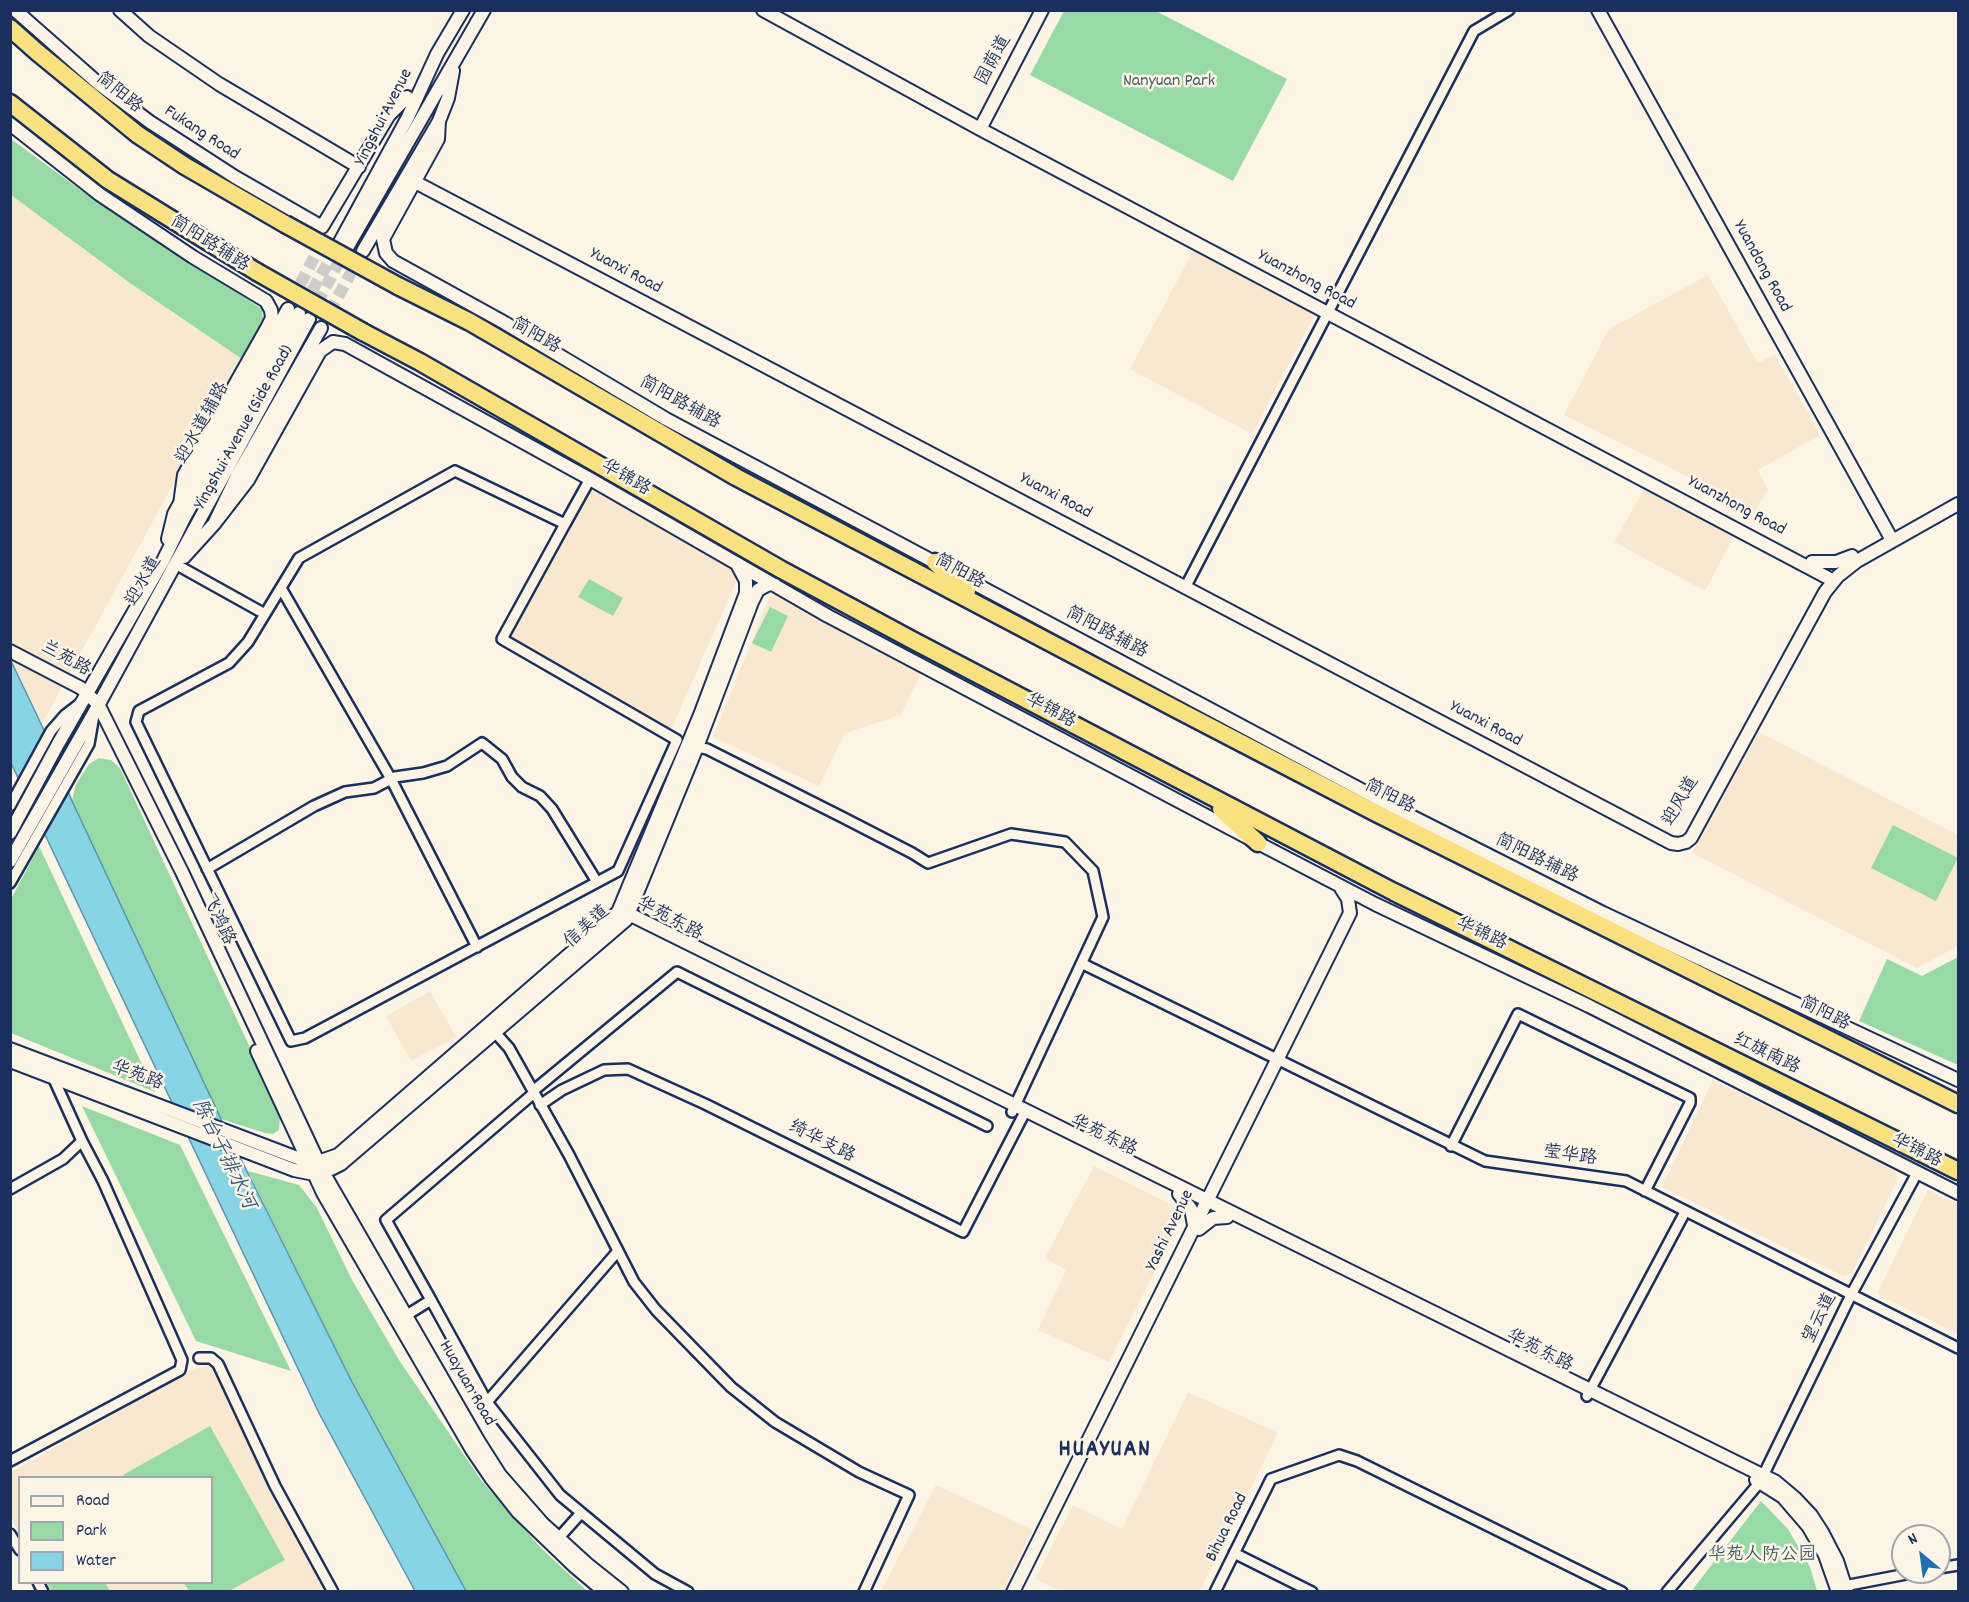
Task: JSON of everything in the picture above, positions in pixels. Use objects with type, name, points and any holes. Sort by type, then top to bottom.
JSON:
[{"type":"highway","name":"简阳路","points":[[10,28],[137,134],[185,166],[398,286],[470,322],[736,477],[1376,813],[1959,1104]]},
{"type":"highway","points":[[10,103],[108,180],[257,272],[431,368],[782,570],[1205,794],[1258,843]]},
{"type":"highway","points":[[935,562],[985,608]]},
{"type":"highway","name":"红旗南路","points":[[1205,794],[1556,973],[1959,1171]]},
{"type":"street","name":"Fukang Road","points":[[15,10],[99,84],[150,122],[324,231]]},
{"type":"street","points":[[120,10],[149,36],[219,84],[359,167]]},
{"type":"street","name":"Yingshui Avenue","points":[[463,10],[437,54],[344,244],[484,10]]},
{"type":"street","name":"Yuanzhong Road","points":[[763,10],[1812,562],[1832,576]]},
{"type":"street","name":"Yuanzhong Road","points":[[773,10],[982,126]]},
{"type":"street","name":"园荫道","points":[[982,126],[1042,10]]},
{"type":"street","points":[[1186,586],[1474,31],[1509,10]]},
{"type":"street","name":"Yuandong Road","points":[[1598,10],[1880,518],[1894,534]]},
{"type":"street","name":"Yuandong Road","points":[[1607,10],[1894,534]]},
{"type":"street","points":[[324,231],[407,96],[437,54]]},
{"type":"street","points":[[363,251],[439,121],[448,98],[455,61]]},
{"type":"street","points":[[324,231],[389,115],[407,96]]},
{"type":"street","name":"简阳路辅路","points":[[439,121],[438,139],[383,239],[386,253],[393,261],[505,323],[666,419],[1478,851],[1603,913],[1959,1080]]},
{"type":"street","name":"简阳路辅路","points":[[10,124],[99,194],[184,251],[266,301],[271,310],[272,318],[267,328],[184,474],[180,504]]},
{"type":"street","name":"Yuanxi Road","points":[[415,182],[1186,586],[1663,840],[1678,844]]},
{"type":"street","name":"Yuanzhong Road","points":[[1331,310],[1832,576]]},
{"type":"street","name":"迎水道辅路","points":[[171,564],[174,514],[299,313]]},
{"type":"street","name":"迎水道","points":[[10,861],[97,708],[299,313]]},
{"type":"street","name":"Yingshui Avenue (Side Road)","points":[[171,564],[214,524],[237,476],[321,328]]},
{"type":"street","name":"华锦路","points":[[214,524],[248,480],[320,351],[333,342],[345,344],[590,479],[828,616],[1258,843],[1375,904],[1589,1006],[1959,1193]]},
{"type":"street","points":[[565,524],[454,471],[299,558],[248,642],[229,663],[139,711],[136,722],[291,1041],[305,1038],[618,871],[677,740],[502,639],[590,479]]},
{"type":"street","name":"迎风道","points":[[1678,844],[1685,837],[1832,576],[1851,556],[1959,496]]},
{"type":"street","name":"迎风道","points":[[1832,576],[1894,534],[1920,525],[1959,504]]},
{"type":"street","points":[[1812,562],[1836,562],[1851,556]]},
{"type":"street","name":"信美道","points":[[315,1167],[341,1164],[492,1029],[624,916],[746,593],[746,581],[735,562]]},
{"type":"street","points":[[171,564],[266,614]]},
{"type":"street","name":"迎水道","points":[[10,833],[86,697],[171,564]]},
{"type":"street","name":"信美道","points":[[315,1167],[338,1155],[612,932],[624,916],[697,747],[755,596],[764,586],[775,585]]},
{"type":"street","points":[[281,588],[391,779],[477,946]]},
{"type":"street","points":[[828,616],[915,642]]},
{"type":"street","name":"兰苑路","points":[[12,655],[86,697],[97,708]]},
{"type":"street","points":[[13,802],[50,734],[65,715],[86,697]]},
{"type":"street","points":[[10,883],[89,744],[97,708]]},
{"type":"street","name":"飞鸿路","points":[[97,708],[182,872],[315,1167]]},
{"type":"street","points":[[207,869],[314,806],[345,792],[374,788],[391,779],[447,766],[482,743],[502,759],[512,777],[522,788],[540,796],[552,809],[597,882]]},
{"type":"street","points":[[697,747],[707,749],[832,811],[912,852],[928,863],[1011,834],[1065,842],[1093,872],[1103,917],[1019,1111]]},
{"type":"street","points":[[1376,813],[1478,851]]},
{"type":"street","name":"Yashi Avenue","points":[[1013,1592],[1209,1207],[1350,913],[1348,899],[1340,886]]},
{"type":"street","name":"Yashi Avenue","points":[[1279,1060],[1354,916],[1364,906],[1375,904]]},
{"type":"street","name":"华苑东路","points":[[624,916],[639,927],[1019,1111],[1179,1194],[1230,1215],[1762,1478],[1783,1497],[1808,1526],[1842,1589]]},
{"type":"street","name":"华苑东路","points":[[624,916],[1209,1207]]},
{"type":"street","points":[[612,932],[626,926],[639,927]]},
{"type":"street","name":"莹华路","points":[[1083,964],[1485,1161],[1626,1181],[1959,1348]]},
{"type":"street","points":[[688,1592],[655,1574],[560,1495],[487,1402],[386,1220],[533,1092],[677,972],[987,1126]]},
{"type":"street","points":[[1451,1146],[1518,1014],[1690,1098],[1645,1191]]},
{"type":"street","points":[[492,1029],[509,1048],[634,1282],[656,1310],[735,1390],[775,1422],[859,1472],[909,1495],[864,1592]]},
{"type":"street","name":"华苑路","points":[[10,1049],[52,1071],[160,1119],[294,1170],[315,1167]]},
{"type":"street","name":"华苑路","points":[[10,1061],[52,1071],[157,1104],[315,1167]]},
{"type":"street","name":"绮华支路","points":[[540,1105],[562,1090],[604,1070],[628,1069],[705,1104],[963,1232],[1019,1111]]},
{"type":"street","points":[[10,1461],[180,1370],[182,1360],[52,1071]]},
{"type":"street","points":[[10,1189],[63,1159],[82,1141]]},
{"type":"street","points":[[332,1189],[330,1182],[332,1173],[341,1164]]},
{"type":"street","name":"Huayuan Road","points":[[315,1167],[332,1189],[402,1318]]},
{"type":"street","name":"Huayuan Road","points":[[315,1167],[328,1202],[500,1475],[555,1542],[615,1590]]},
{"type":"street","name":"望云道","points":[[1667,1592],[1762,1478],[1851,1295],[1917,1173]]},
{"type":"street","points":[[1179,1194],[1191,1209],[1197,1227],[1212,1218],[1230,1215]]},
{"type":"street","points":[[1588,1393],[1685,1212]]},
{"type":"street","name":"Yashi Avenue","points":[[1021,1592],[1197,1227]]},
{"type":"street","points":[[487,1402],[618,1251]]},
{"type":"street","points":[[402,1318],[431,1300]]},
{"type":"street","points":[[199,1358],[211,1358],[218,1364],[275,1486],[333,1592]]},
{"type":"street","name":"Bihua Road","points":[[1215,1592],[1271,1479],[1339,1455],[1357,1461],[1622,1592]]},
{"type":"street","points":[[555,1542],[581,1513]]},
{"type":"street","points":[[10,1534],[18,1547]]},
{"type":"street","points":[[1234,1553],[1312,1592]]},
{"type":"street","points":[[1842,1589],[1891,1578]]},
{"type":"shaded area","points":[[11,191],[242,359],[11,780]]},
{"type":"shaded area","points":[[1193,251],[1315,314],[1252,434],[1130,369]]},
{"type":"shaded area","points":[[1708,275],[1758,363],[1775,354],[1820,435],[1758,470],[1768,489],[1754,513],[1675,470],[1564,415],[1609,329]]},
{"type":"shaded area","points":[[588,483],[728,566],[735,575],[736,582],[671,730],[499,637]]},
{"type":"shaded area","points":[[1645,488],[1734,536],[1705,591],[1614,542]]},
{"type":"shaded area","points":[[774,594],[922,671],[901,715],[845,733],[819,786],[713,737],[770,596]]},
{"type":"shaded area","points":[[1759,732],[1958,835],[1958,946],[1917,968],[1692,853]]},
{"type":"shaded area","points":[[430,991],[456,1037],[411,1061],[386,1016]]},
{"type":"shaded area","points":[[1713,1080],[1895,1169],[1898,1179],[1852,1273],[1843,1276],[1662,1187]]},
{"type":"shaded area","points":[[1094,1166],[1176,1207],[1182,1218],[1109,1362],[1038,1330],[1066,1270],[1045,1258]]},
{"type":"shaded area","points":[[1928,1190],[1958,1204],[1958,1334],[1877,1294]]},
{"type":"shaded area","points":[[211,1365],[272,1491],[325,1591],[51,1591],[47,1584],[213,1584],[213,1476],[18,1476],[18,1533],[11,1518],[10,1473],[193,1369]]},
{"type":"shaded area","points":[[1188,1392],[1278,1433],[1200,1591],[1061,1591],[1035,1579],[1073,1505],[1122,1529]]},
{"type":"shaded area","points":[[936,1485],[1033,1530],[1003,1591],[881,1591]]},
{"type":"green space","name":"Nanyuan Park","points":[[1064,11],[1156,11],[1287,79],[1233,181],[1030,75]]},
{"type":"green space","points":[[11,139],[86,194],[262,309],[263,320],[242,359],[130,283],[11,195]]},
{"type":"green space","points":[[589,579],[623,598],[613,616],[578,597]]},
{"type":"green space","points":[[770,607],[788,616],[771,652],[752,643]]},
{"type":"green space","points":[[99,758],[111,760],[120,768],[278,1108],[279,1130],[273,1134],[221,1119],[72,801],[76,784],[89,764]]},
{"type":"green space","points":[[1893,825],[1958,858],[1936,901],[1871,868]]},
{"type":"green space","points":[[39,846],[155,1092],[11,1033],[11,899]]},
{"type":"green space","points":[[1958,957],[1958,1065],[1859,1021],[1887,959],[1922,976]]},
{"type":"green space","points":[[82,1106],[180,1145],[291,1371],[196,1341]]},
{"type":"green space","points":[[248,1171],[299,1185],[317,1208],[352,1280],[399,1360],[481,1480],[541,1548],[587,1591],[466,1591],[352,1382]]},
{"type":"green space","points":[[210,1426],[285,1560],[229,1591],[189,1591],[185,1584],[213,1584],[213,1476],[123,1475]]},
{"type":"green space","name":"华苑人防公园","points":[[1761,1501],[1788,1529],[1810,1567],[1817,1591],[1697,1592],[1693,1589]]},
{"type":"green space","points":[[48,1584],[106,1584],[110,1591],[52,1591]]},
{"type":"water","name":"陈台子排水河","points":[[10,659],[43,728],[72,801],[221,1119],[352,1382],[466,1591],[415,1591],[319,1413],[11,763]]},
{"type":"tunnel","points":[[292,300],[326,235]]},
{"type":"tunnel","points":[[303,306],[338,246]]},
{"type":"tunnel","points":[[309,319],[346,248]]},
{"type":"tunnel","points":[[321,328],[359,258]]},
{"type":"district","name":"HUAYUAN","points":[[1105,1452]]}]
